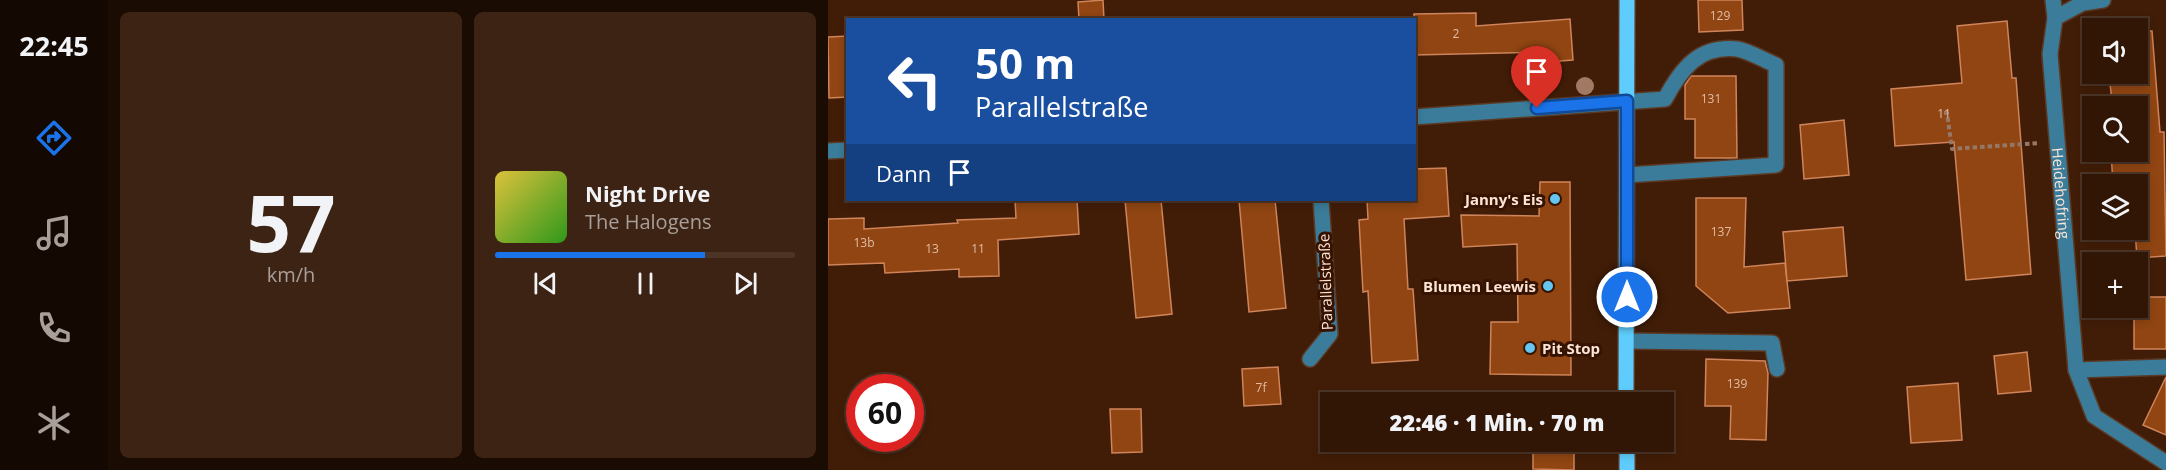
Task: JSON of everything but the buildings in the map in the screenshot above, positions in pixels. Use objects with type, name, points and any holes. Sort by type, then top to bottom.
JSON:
[{"type":"main road","points":[[1626,392],[1627,0]]},
{"type":"main road","points":[[1627,452],[1627,470]]},
{"type":"street","name":"Heidehofring","points":[[2053,0],[2055,18],[2050,54],[2076,370],[2094,416],[2166,463]]},
{"type":"street","points":[[2055,18],[2083,3],[2103,0]]},
{"type":"street","points":[[1416,117],[1665,99],[1679,72],[1703,53],[1737,49],[1776,65],[1776,165],[1627,175]]},
{"type":"street","points":[[828,151],[846,150]]},
{"type":"street","name":"Parallelstraße","points":[[1310,359],[1330,334],[1321,201]]},
{"type":"street","points":[[1627,341],[1772,343],[1777,369]]},
{"type":"street","points":[[2076,370],[2166,367]]},
{"type":"path","points":[[1944,113],[1947,113],[1952,149],[2057,141]]},
{"type":"place","name":"Janny's Eis","points":[[1555,199]]},
{"type":"place","name":"Blumen Leewis","points":[[1548,286]]},
{"type":"place","name":"Pit Stop","points":[[1530,348]]},
{"type":"route","points":[[1537,108],[1627,101],[1627,297]]}]
